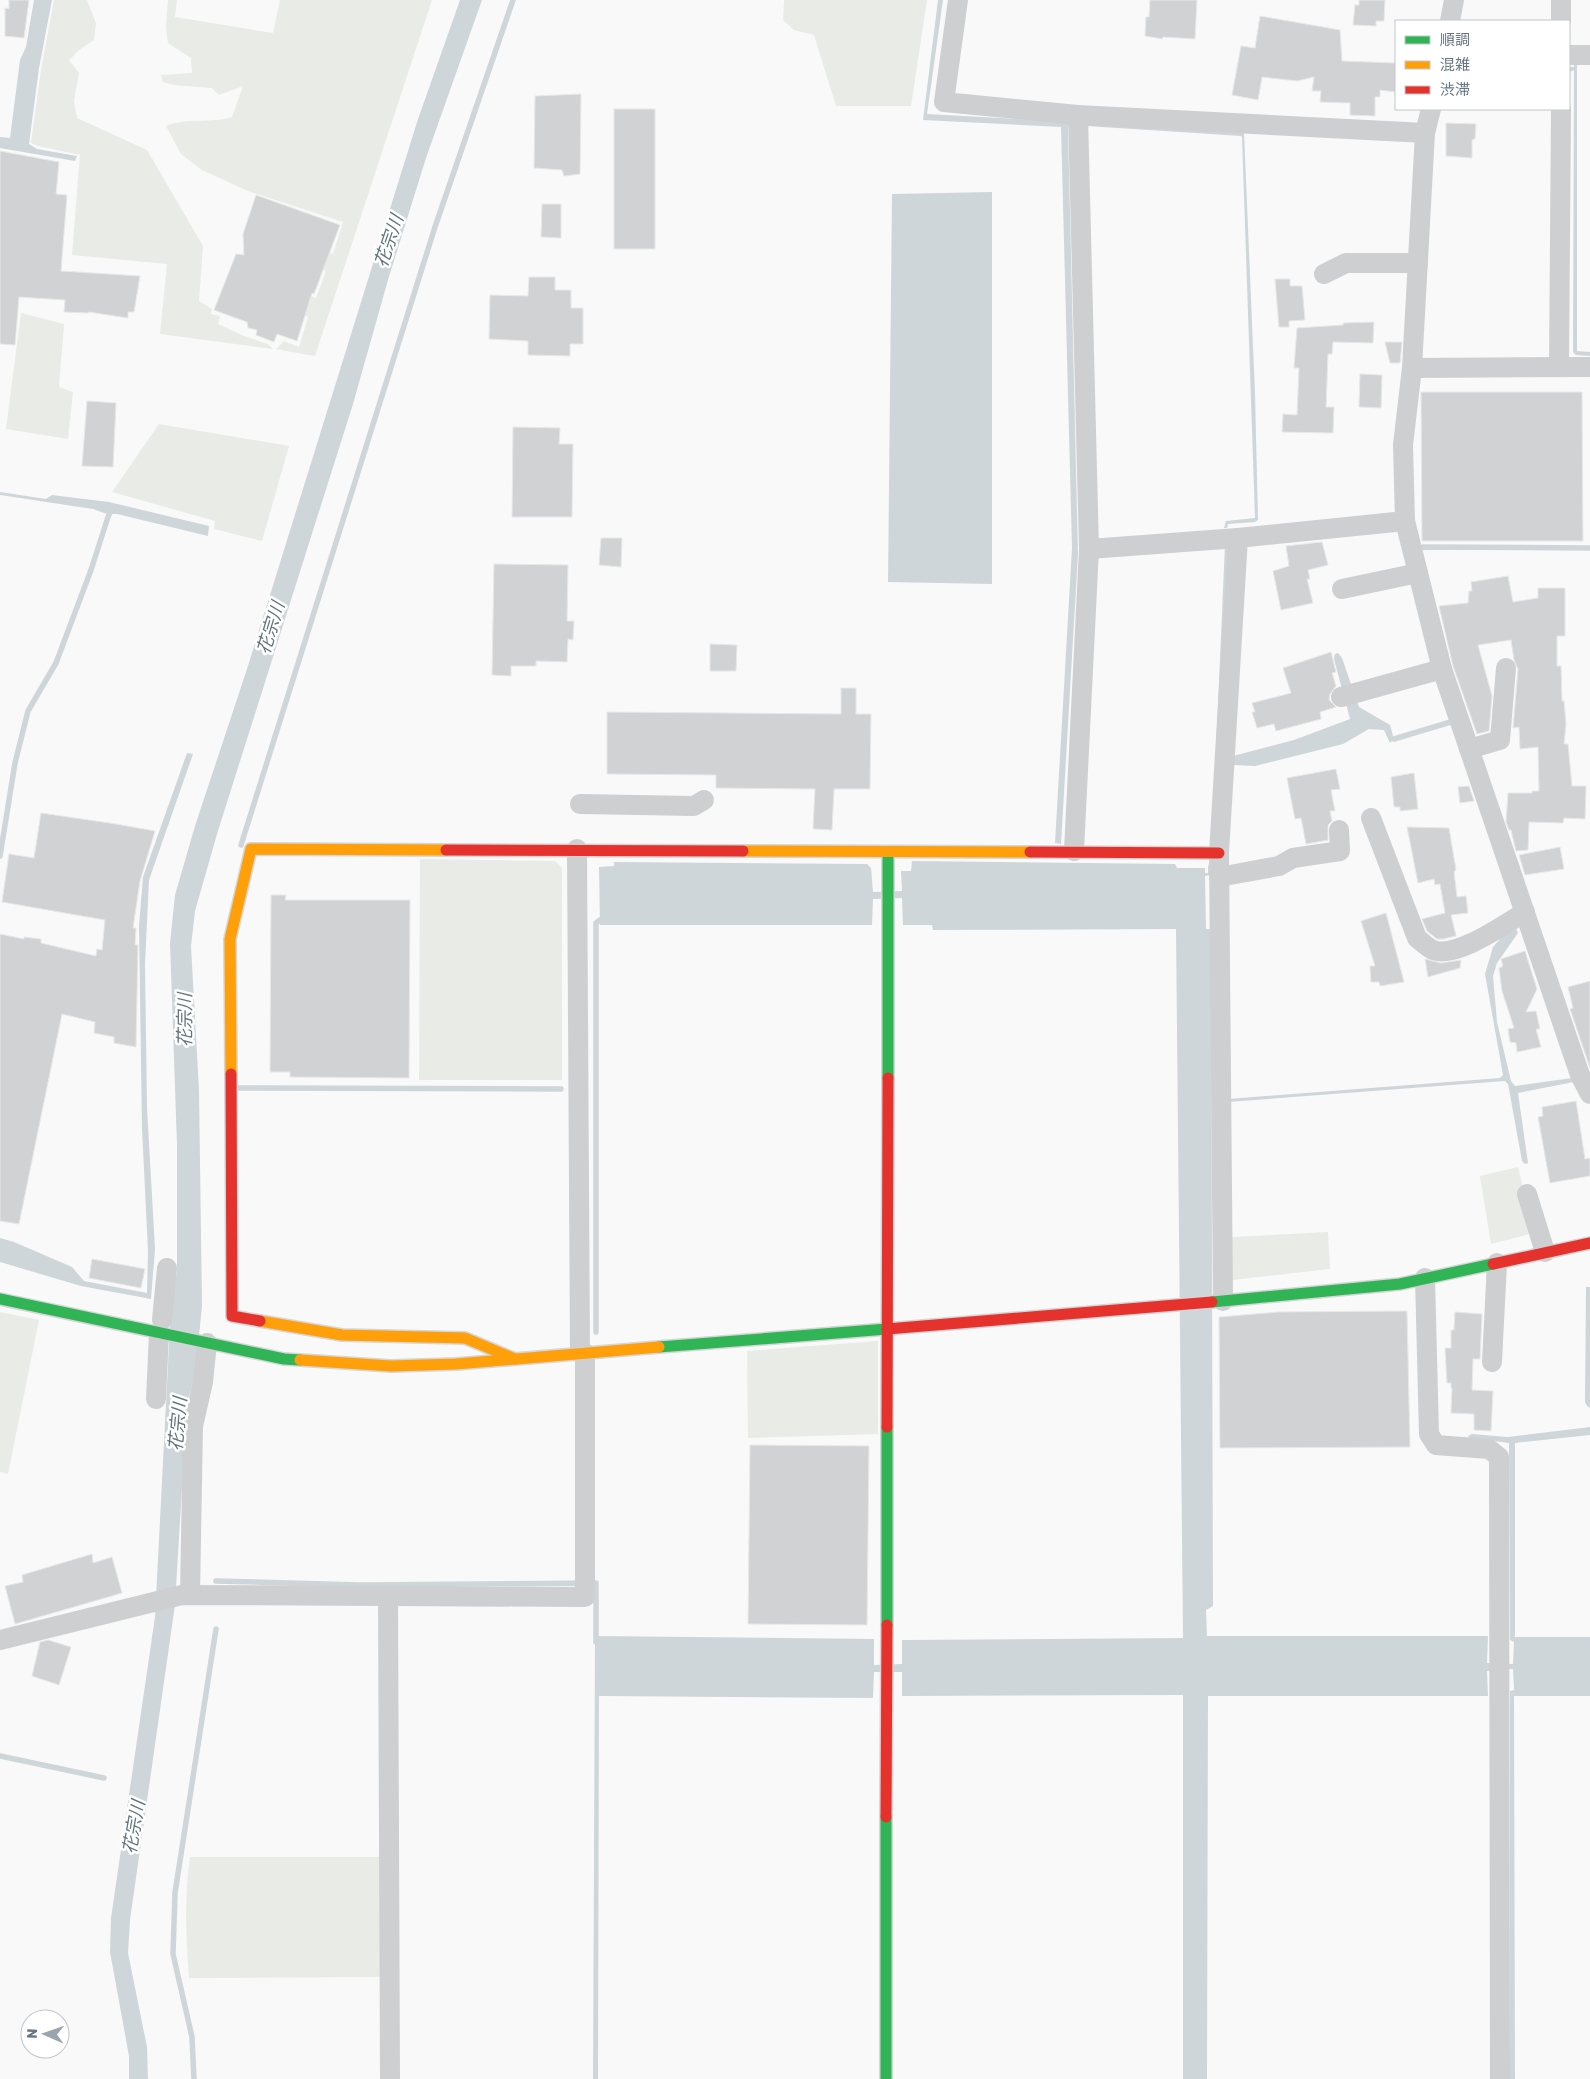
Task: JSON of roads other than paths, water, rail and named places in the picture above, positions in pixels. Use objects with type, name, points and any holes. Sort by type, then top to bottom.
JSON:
[{"type":"street","points":[[958,0],[944,102],[1078,115],[1425,133]]},
{"type":"street","points":[[1450,20],[1454,0]]},
{"type":"street","points":[[1561,0],[1561,20]]},
{"type":"street","points":[[1570,55],[1590,55]]},
{"type":"street","points":[[1431,110],[1425,133],[1412,368],[1403,445],[1405,521],[1442,669],[1580,1075],[1590,1094]]},
{"type":"street","points":[[1560,367],[1561,110]]},
{"type":"street","points":[[1074,851],[1089,549],[1078,115]]},
{"type":"street","points":[[1324,274],[1346,263],[1418,263]]},
{"type":"street","points":[[1412,368],[1590,367]]},
{"type":"street","points":[[1089,549],[1238,538],[1405,521]]},
{"type":"street","points":[[1219,1302],[1219,853],[1238,538]]},
{"type":"street","points":[[1342,589],[1418,573]]},
{"type":"street","points":[[1469,749],[1500,740],[1506,668]]},
{"type":"street","points":[[1341,697],[1442,669]]},
{"type":"street","points":[[580,804],[694,806],[704,800]]},
{"type":"street","points":[[1371,818],[1417,938],[1433,950],[1453,950],[1473,942],[1525,912]]},
{"type":"street","points":[[1219,876],[1279,866],[1292,858],[1340,851],[1339,830]]},
{"type":"street","points":[[516,1359],[465,1338],[342,1334],[232,1316],[230,939],[251,849],[1219,853]]},
{"type":"street","points":[[0,1640],[186,1595],[584,1597],[577,849]]},
{"type":"street","points":[[886,2079],[888,853]]},
{"type":"street","points":[[1527,1194],[1545,1252]]},
{"type":"street","points":[[0,1299],[162,1330],[205,1343],[284,1358],[339,1364],[391,1366],[456,1364],[1219,1302],[1400,1284],[1590,1243]]},
{"type":"street","points":[[1492,1362],[1497,1263]]},
{"type":"street","points":[[156,1399],[167,1268]]},
{"type":"street","points":[[1425,1278],[1429,1434],[1436,1445],[1489,1449],[1499,1457],[1500,2079]]},
{"type":"street","points":[[186,1595],[193,1426],[203,1382],[205,1343]]},
{"type":"street","points":[[388,1596],[390,2079]]},
{"type":"water","points":[[34,0],[52,0],[39,68],[29,144],[37,149],[77,156],[75,161],[0,148],[0,137],[10,138],[20,60],[26,47]]},
{"type":"water","name":"花宗川","points":[[460,0],[482,0],[426,158],[388,280],[353,404],[217,834],[195,911],[191,946],[199,1090],[202,1306],[195,1376],[187,1403],[175,1605],[130,1920],[128,1953],[147,2047],[148,2079],[129,2079],[129,2056],[110,1952],[111,1918],[155,1617],[171,1306],[177,1271],[177,1145],[170,943],[175,895],[195,826],[247,669],[417,122]]},
{"type":"water","points":[[938,0],[943,0],[927,114],[1070,122],[1068,127],[1078,554],[1061,844],[1055,843],[1072,548],[1061,127],[923,120]]},
{"type":"water","points":[[1574,64],[1577,64],[1577,351],[1590,352],[1590,356],[1576,355],[1573,352],[1574,70],[1570,72],[1570,67],[1574,67]]},
{"type":"water","points":[[1086,123],[1244,133],[1255,393],[1258,520],[1255,522],[1228,524],[1227,528],[1224,528],[1226,521],[1255,518],[1242,137],[1086,126]]},
{"type":"water","points":[[992,192],[992,584],[888,582],[892,194]]},
{"type":"water","points":[[0,492],[46,499],[52,495],[109,502],[209,526],[208,536],[117,514],[107,514],[93,509],[0,495]]},
{"type":"water","points":[[1225,544],[1229,544],[1212,843]]},
{"type":"water","points":[[1338,653],[1342,658],[1359,707],[1390,725],[1394,739],[1390,743],[1384,730],[1369,729],[1343,744],[1255,766],[1233,765],[1233,756],[1294,740],[1350,719],[1334,659],[1335,654]]},
{"type":"water","points":[[187,753],[193,754],[149,880],[145,964],[147,1108],[155,1249],[151,1299],[81,1286],[0,1262],[0,1238],[14,1242],[72,1267],[84,1281],[147,1293],[148,1251],[142,1129],[139,925],[143,877]]},
{"type":"water","points":[[912,861],[1175,864],[1177,868],[1205,868],[1205,873],[1208,873],[1208,863],[1211,875],[1205,876],[1206,929],[1211,929],[1213,1606],[1206,1610],[1207,1636],[1488,1636],[1487,1663],[1513,1664],[1514,1642],[1510,1640],[1509,1443],[1470,1438],[1468,1436],[1472,1434],[1508,1437],[1590,1427],[1590,1435],[1515,1443],[1515,1637],[1590,1637],[1590,1696],[1514,1696],[1515,2079],[1510,2079],[1510,1691],[1514,1690],[1513,1669],[1487,1671],[1488,1696],[1208,1696],[1207,2079],[1183,2079],[1183,1695],[902,1696],[902,1672],[874,1672],[873,1698],[599,1696],[598,2079],[593,2079],[595,1636],[874,1639],[874,1665],[902,1664],[902,1640],[1183,1638],[1176,929],[933,930],[932,925],[903,925],[902,898],[873,899],[872,925],[600,925],[599,867],[614,866],[614,862],[867,864],[871,868],[873,892],[902,891],[901,871],[911,871]]},
{"type":"water","points":[[1516,928],[1518,933],[1497,963],[1493,976],[1497,1022],[1511,1081],[1515,1086],[1572,1078],[1574,1082],[1518,1093],[1528,1163],[1525,1164],[1522,1161],[1508,1084],[1505,1081],[1228,1102],[1228,1099],[1500,1078],[1503,1075],[1485,974],[1493,947],[1507,931]]},
{"type":"water","points":[[1586,1287],[1590,1287],[1590,1408],[1585,1402]]},
{"type":"waterway","points":[[241,845],[435,227],[513,0]]},
{"type":"waterway","points":[[0,856],[15,763],[28,711],[56,663],[112,508]]},
{"type":"waterway","points":[[1420,548],[1590,548]]},
{"type":"waterway","points":[[1394,739],[1454,721]]},
{"type":"waterway","points":[[596,1332],[596,923],[600,920]]},
{"type":"waterway","points":[[238,1088],[561,1089]]},
{"type":"waterway","points":[[216,1581],[361,1585],[596,1583],[596,1642]]},
{"type":"waterway","points":[[194,2079],[192,2037],[173,1954],[175,1893],[216,1629]]},
{"type":"waterway","points":[[0,1756],[104,1778]]}]
